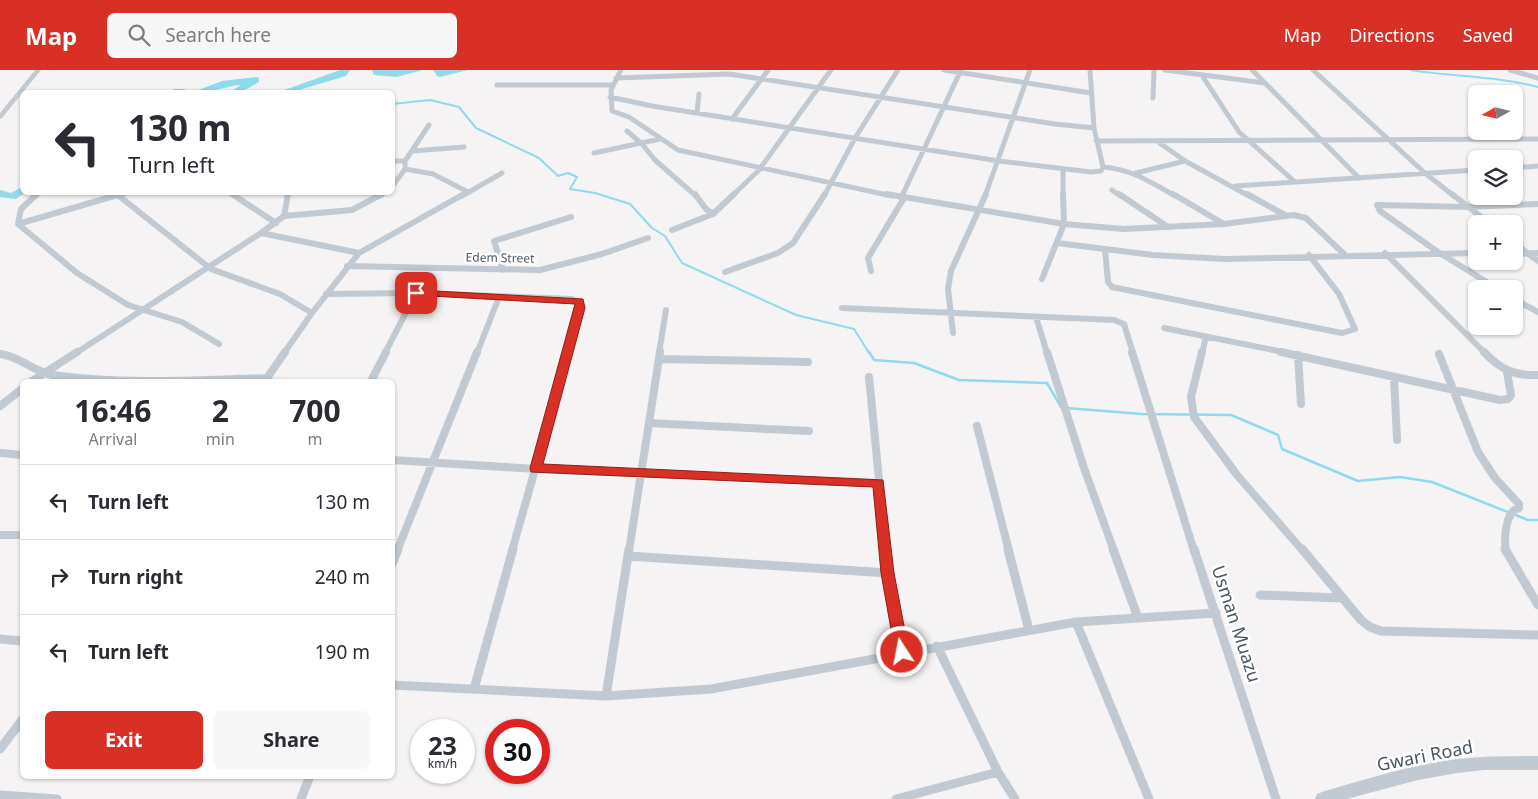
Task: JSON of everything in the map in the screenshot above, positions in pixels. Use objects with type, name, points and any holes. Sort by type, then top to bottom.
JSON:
[{"type":"street","points":[[22,90],[38,70]]},
{"type":"street","points":[[621,70],[612,84],[610,97],[612,111],[629,117],[678,150],[698,156],[903,198],[1064,224],[1124,228],[1169,228],[1224,224],[1285,215],[1306,218],[1344,254]]},
{"type":"street","points":[[732,118],[768,70]]},
{"type":"street","points":[[672,230],[713,214],[760,170],[831,70]]},
{"type":"street","points":[[725,272],[787,249],[793,244],[832,183],[855,138],[898,70]]},
{"type":"street","points":[[944,70],[1091,93]]},
{"type":"street","points":[[953,333],[948,289],[951,271],[979,211],[999,161],[1030,70]]},
{"type":"street","points":[[1090,70],[1094,128],[1103,167]]},
{"type":"street","points":[[1153,98],[1154,70]]},
{"type":"street","points":[[1165,70],[1188,72],[1203,77],[1265,84]]},
{"type":"street","points":[[1252,70],[1359,178]]},
{"type":"street","points":[[1313,70],[1388,141],[1426,174],[1479,215]]},
{"type":"street","points":[[1510,70],[1538,78]]},
{"type":"street","points":[[871,271],[868,258],[903,198],[960,71]]},
{"type":"street","points":[[616,78],[708,72],[729,74],[1013,118],[1094,128]]},
{"type":"street","points":[[1203,77],[1216,100],[1239,132],[1295,182]]},
{"type":"street","points":[[497,85],[612,84]]},
{"type":"street","points":[[0,117],[20,92]]},
{"type":"street","points":[[697,113],[699,94]]},
{"type":"street","points":[[610,97],[697,113],[999,161],[1098,172],[1103,167]]},
{"type":"street","points":[[395,183],[405,169],[406,161],[429,125]]},
{"type":"street","points":[[627,131],[642,144],[655,160],[695,194],[706,210],[713,214]]},
{"type":"street","points":[[594,153],[660,139]]},
{"type":"street","points":[[1096,141],[1538,139]]},
{"type":"street","points":[[1157,141],[1185,161],[1236,186],[1285,215]]},
{"type":"street","points":[[412,151],[464,147]]},
{"type":"street","points":[[395,161],[406,161]]},
{"type":"street","points":[[1136,173],[1185,161]]},
{"type":"street","points":[[1523,167],[1538,166]]},
{"type":"street","points":[[1103,167],[1120,168],[1136,173],[1224,224]]},
{"type":"street","points":[[1042,279],[1064,224],[1063,168]]},
{"type":"street","points":[[405,169],[433,174],[468,192]]},
{"type":"street","points":[[1236,186],[1468,171]]},
{"type":"street","points":[[267,379],[312,312],[359,253],[502,173]]},
{"type":"street","points":[[1112,190],[1169,228]]},
{"type":"street","points":[[36,195],[25,202],[17,215],[18,224],[77,272],[128,305],[142,311],[182,322],[219,344]]},
{"type":"street","points":[[233,195],[276,223]]},
{"type":"street","points":[[284,216],[288,195]]},
{"type":"street","points":[[35,379],[142,311],[284,216],[352,210],[380,195]]},
{"type":"street","points":[[18,224],[120,196],[216,272],[280,294],[312,312]]},
{"type":"street","points":[[1483,280],[1438,252],[1380,210],[1377,205],[1469,207],[1538,204]]},
{"type":"street","points":[[504,270],[494,241],[571,217]]},
{"type":"street","points":[[261,233],[359,253]]},
{"type":"street","name":"Edem Street","points":[[347,266],[540,270],[602,254],[648,238]]},
{"type":"street","points":[[1057,243],[1105,250],[1248,259],[1344,254],[1468,253]]},
{"type":"street","points":[[1105,250],[1108,282],[1112,287],[1332,331],[1349,332],[1355,329],[1339,294],[1309,255]]},
{"type":"street","points":[[1523,251],[1538,261]]},
{"type":"street","points":[[1384,253],[1439,305],[1496,364],[1507,372],[1520,376],[1538,375]]},
{"type":"street","points":[[1523,254],[1538,253]]},
{"type":"street","points":[[326,294],[416,293],[572,299],[581,303],[474,689]]},
{"type":"street","points":[[372,379],[416,293]]},
{"type":"street","points":[[395,556],[499,297]]},
{"type":"street","points":[[1523,304],[1538,312]]},
{"type":"street","points":[[842,308],[1036,317],[1084,468],[1138,618]]},
{"type":"street","points":[[606,696],[666,310]]},
{"type":"street","name":"Usman Muazu","points":[[1036,317],[1114,320],[1124,324],[1164,459],[1276,799]]},
{"type":"street","points":[[1164,328],[1298,355],[1500,400],[1508,399],[1511,395],[1507,372]]},
{"type":"street","points":[[1206,337],[1191,396],[1194,417],[1237,475],[1361,620],[1370,627],[1381,631],[1538,635]]},
{"type":"street","points":[[0,354],[21,359],[41,374],[86,379]]},
{"type":"street","points":[[1440,354],[1478,452],[1496,478],[1519,504],[1518,508],[1509,514],[1505,549],[1538,605]]},
{"type":"street","points":[[1298,355],[1301,404]]},
{"type":"street","points":[[659,359],[808,362]]},
{"type":"street","points":[[869,377],[888,573],[902,652]]},
{"type":"street","points":[[1394,377],[1397,440]]},
{"type":"street","points":[[0,406],[20,391]]},
{"type":"street","points":[[649,423],[809,431]]},
{"type":"street","points":[[977,426],[1030,630]]},
{"type":"street","points":[[0,453],[20,455]]},
{"type":"street","points":[[395,460],[878,483]]},
{"type":"street","points":[[0,535],[20,535]]},
{"type":"street","points":[[628,556],[888,573]]},
{"type":"street","points":[[1260,596],[1341,598]]},
{"type":"street","points":[[395,685],[606,696],[711,689],[902,652],[1076,622],[1216,613]]},
{"type":"street","points":[[1076,622],[1149,799]]},
{"type":"street","points":[[0,639],[20,641]]},
{"type":"street","points":[[937,646],[998,772],[1015,799]]},
{"type":"street","points":[[0,749],[20,723]]},
{"type":"street","name":"Gwari Road","points":[[1322,799],[1429,771],[1475,764],[1538,763]]},
{"type":"street","points":[[896,799],[998,772]]},
{"type":"street","points":[[301,799],[309,779]]},
{"type":"street","points":[[0,795],[57,799]]},
{"type":"waterway","points":[[290,90],[317,80],[343,74],[345,70]]},
{"type":"waterway","points":[[377,70],[377,73],[396,74],[418,70]]},
{"type":"waterway","points":[[438,70],[440,74],[463,70]]},
{"type":"waterway","points":[[1411,70],[1522,83],[1538,87]]},
{"type":"waterway","points":[[204,90],[222,84],[256,80],[238,90]]},
{"type":"waterway","points":[[395,104],[430,100],[459,107],[476,128],[539,158],[558,176],[568,173],[577,177],[570,189],[595,193],[630,204],[652,228],[665,236],[682,263],[796,315],[854,329],[869,353]]},
{"type":"waterway","points":[[0,193],[12,197],[20,191]]},
{"type":"waterway","points":[[869,352],[874,360],[914,363],[959,380],[1047,383],[1061,407]]},
{"type":"waterway","points":[[1066,408],[1142,414],[1231,415],[1278,435],[1282,449],[1358,481],[1400,477],[1432,482],[1528,520],[1538,520]]},
{"type":"route","points":[[416,293],[572,299],[580,301],[581,308],[536,468],[878,483],[888,573],[902,652]]}]
